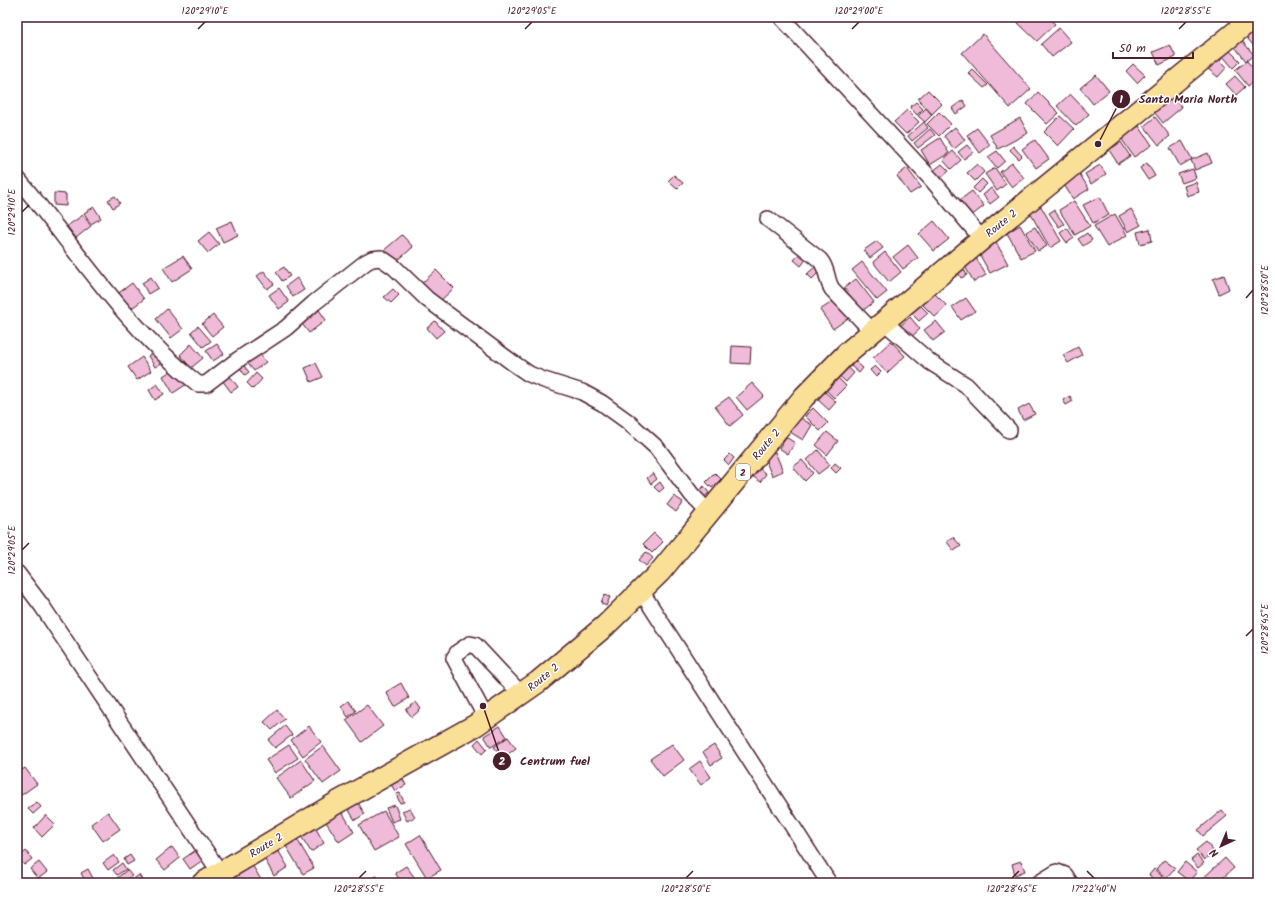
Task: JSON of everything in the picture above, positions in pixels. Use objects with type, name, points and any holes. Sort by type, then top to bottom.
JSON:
[{"type":"highway","name":"Route 2","points":[[203,883],[224,878],[338,802],[486,718],[521,694],[605,626],[641,591],[682,546],[804,397],[847,353],[982,238],[1254,17]]},
{"type":"street","points":[[781,17],[932,180],[982,238]]},
{"type":"street","points":[[17,178],[60,229],[128,318],[198,384],[206,384],[239,359],[286,328],[366,262],[372,259],[381,258],[394,267],[438,308],[529,374],[582,392],[602,403],[627,421],[657,448],[692,495],[709,513]]},
{"type":"street","points":[[768,219],[820,260],[825,267],[828,282],[832,289],[878,326],[966,385],[1010,430]]},
{"type":"street","points":[[17,573],[42,606],[224,878]]},
{"type":"street","points":[[641,591],[829,883]]},
{"type":"street","points":[[486,718],[454,658],[458,652],[470,644],[474,645],[521,694]]},
{"type":"street","points":[[1039,883],[1057,872],[1065,875],[1070,883]]},
{"type":"building","points":[[1024,17],[1048,17],[1055,24],[1037,41],[1018,23]]},
{"type":"building","points":[[1258,24],[1258,51],[1242,32]]},
{"type":"building","points":[[1059,28],[1071,42],[1052,57],[1041,44]]},
{"type":"building","points":[[983,34],[1031,89],[1010,108],[962,53]]},
{"type":"building","points":[[1238,36],[1254,55],[1246,61],[1231,42]]},
{"type":"building","points":[[1170,45],[1176,57],[1159,65],[1153,52]]},
{"type":"building","points":[[1228,49],[1240,61],[1233,68],[1222,55]]},
{"type":"building","points":[[1218,58],[1227,67],[1218,77],[1208,69]]},
{"type":"building","points":[[1247,61],[1258,74],[1258,78],[1248,86],[1235,70]]},
{"type":"building","points":[[1133,64],[1145,75],[1137,83],[1126,71]]},
{"type":"building","points":[[972,69],[988,85],[984,88],[968,73]]},
{"type":"building","points":[[1096,75],[1109,91],[1093,104],[1080,88]]},
{"type":"building","points":[[1235,76],[1245,87],[1236,95],[1226,84]]},
{"type":"building","points":[[928,90],[942,104],[932,114],[918,99]]},
{"type":"building","points":[[1168,91],[1182,107],[1163,123],[1150,107]]},
{"type":"building","points":[[1038,92],[1059,113],[1047,124],[1027,104]]},
{"type":"building","points":[[1070,94],[1089,114],[1076,126],[1057,106]]},
{"type":"building","points":[[1258,94],[1258,107],[1252,100]]},
{"type":"building","points":[[963,100],[967,106],[956,114],[952,108]]},
{"type":"building","points":[[916,102],[923,109],[917,115],[910,107]]},
{"type":"building","points":[[926,108],[932,115],[925,122],[918,116]]},
{"type":"building","points":[[907,110],[919,122],[906,134],[894,122]]},
{"type":"building","points":[[939,112],[951,124],[939,136],[927,124]]},
{"type":"building","points":[[1060,116],[1074,129],[1058,146],[1044,132]]},
{"type":"building","points":[[1155,117],[1170,136],[1159,145],[1144,126]]},
{"type":"building","points":[[1020,118],[1028,133],[998,149],[990,135]]},
{"type":"building","points":[[924,122],[928,128],[912,141],[908,136]]},
{"type":"building","points":[[1139,126],[1152,145],[1134,157],[1121,138]]},
{"type":"building","points":[[955,127],[965,140],[954,149],[944,136]]},
{"type":"building","points":[[977,128],[990,145],[980,153],[967,135]]},
{"type":"building","points":[[930,129],[935,135],[918,148],[914,143]]},
{"type":"building","points":[[940,138],[949,153],[930,165],[921,150]]},
{"type":"building","points":[[1035,140],[1049,159],[1036,168],[1022,149]]},
{"type":"building","points":[[1182,141],[1192,159],[1180,166],[1170,148]]},
{"type":"building","points":[[1121,142],[1130,156],[1118,164],[1109,150]]},
{"type":"building","points":[[967,145],[973,152],[964,159],[958,152]]},
{"type":"building","points":[[1013,146],[1022,156],[1019,159],[1010,150]]},
{"type":"building","points":[[953,151],[961,160],[951,169],[943,160]]},
{"type":"building","points":[[997,151],[1005,161],[997,168],[988,157]]},
{"type":"building","points":[[1208,153],[1212,163],[1195,170],[1191,160]]},
{"type":"building","points":[[1012,163],[1024,178],[1012,187],[1000,172]]},
{"type":"building","points":[[1147,163],[1155,176],[1148,180],[1140,168]]},
{"type":"building","points":[[942,164],[949,171],[940,179],[933,171]]},
{"type":"building","points":[[977,164],[984,172],[975,181],[967,173]]},
{"type":"building","points":[[1100,165],[1106,174],[1091,184],[1085,174]]},
{"type":"building","points":[[907,168],[921,187],[910,194],[897,176]]},
{"type":"building","points":[[995,168],[1006,184],[997,191],[985,174]]},
{"type":"building","points":[[1193,169],[1196,178],[1182,183],[1178,174]]},
{"type":"building","points":[[1079,173],[1089,189],[1073,199],[1063,183]]},
{"type":"building","points":[[674,175],[683,183],[677,189],[668,181]]},
{"type":"building","points":[[982,179],[987,184],[978,193],[973,188]]},
{"type":"building","points":[[1196,182],[1199,192],[1187,196],[1184,186]]},
{"type":"building","points":[[991,188],[999,197],[990,204],[983,195]]},
{"type":"building","points":[[972,191],[984,206],[970,217],[957,202]]},
{"type":"building","points":[[54,193],[66,194],[66,206],[54,205]]},
{"type":"building","points":[[115,196],[120,203],[113,208],[108,200]]},
{"type":"building","points":[[1100,197],[1109,215],[1093,223],[1083,205]]},
{"type":"building","points":[[1074,201],[1090,226],[1075,235],[1059,210]]},
{"type":"building","points":[[1039,203],[1061,241],[1050,248],[1028,209]]},
{"type":"building","points":[[94,207],[101,218],[91,224],[84,213]]},
{"type":"building","points":[[1131,209],[1141,225],[1128,232],[1119,216]]},
{"type":"building","points":[[1054,210],[1064,224],[1059,227],[1049,213]]},
{"type":"building","points":[[1115,214],[1127,235],[1107,247],[1094,226]]},
{"type":"building","points":[[83,215],[91,226],[76,238],[67,226]]},
{"type":"building","points":[[232,221],[238,235],[223,242],[216,228]]},
{"type":"building","points":[[934,221],[949,239],[934,251],[919,234]]},
{"type":"building","points":[[1020,225],[1035,251],[1021,258],[1007,233]]},
{"type":"building","points":[[1035,227],[1047,246],[1038,251],[1026,232]]},
{"type":"building","points":[[1067,228],[1074,238],[1067,243],[1060,233]]},
{"type":"building","points":[[1150,229],[1152,241],[1140,244],[1137,232]]},
{"type":"building","points":[[209,232],[219,244],[208,253],[198,241]]},
{"type":"building","points":[[1087,233],[1092,240],[1083,246],[1078,239]]},
{"type":"building","points":[[402,235],[413,247],[394,264],[383,251]]},
{"type":"building","points":[[877,241],[883,248],[870,258],[864,250]]},
{"type":"building","points":[[996,242],[1008,264],[990,273],[978,252]]},
{"type":"building","points":[[908,245],[918,258],[903,269],[893,257]]},
{"type":"building","points":[[972,251],[986,275],[974,282],[960,258]]},
{"type":"building","points":[[801,252],[808,257],[801,266],[794,260]]},
{"type":"building","points":[[885,252],[901,272],[889,282],[873,262]]},
{"type":"building","points":[[183,256],[192,269],[172,282],[163,268]]},
{"type":"building","points":[[862,262],[887,292],[877,300],[852,270]]},
{"type":"building","points":[[816,266],[820,271],[812,279],[807,274]]},
{"type":"building","points":[[962,266],[967,275],[961,278],[956,269]]},
{"type":"building","points":[[284,267],[290,276],[282,281],[276,272]]},
{"type":"building","points":[[436,270],[454,288],[439,302],[421,284]]},
{"type":"building","points":[[264,271],[274,284],[267,289],[257,276]]},
{"type":"building","points":[[1224,275],[1229,289],[1219,294],[1213,279]]},
{"type":"building","points":[[151,277],[158,288],[148,294],[142,283]]},
{"type":"building","points":[[297,278],[304,290],[293,297],[286,286]]},
{"type":"building","points":[[856,279],[874,302],[862,311],[844,288]]},
{"type":"building","points":[[132,283],[144,299],[128,311],[116,295]]},
{"type":"building","points":[[279,288],[289,302],[279,309],[269,295]]},
{"type":"building","points":[[393,289],[399,295],[391,303],[384,297]]},
{"type":"building","points":[[934,293],[947,306],[935,317],[922,304]]},
{"type":"building","points":[[838,298],[851,316],[833,329],[820,310]]},
{"type":"building","points":[[966,298],[975,311],[961,320],[952,307]]},
{"type":"building","points":[[918,303],[928,313],[919,321],[909,311]]},
{"type":"building","points":[[317,307],[326,320],[309,333],[299,320]]},
{"type":"building","points":[[167,309],[183,329],[171,338],[156,319]]},
{"type":"building","points":[[213,315],[223,327],[212,336],[202,324]]},
{"type":"building","points":[[910,317],[920,329],[909,339],[899,327]]},
{"type":"building","points":[[435,321],[444,331],[436,338],[427,328]]},
{"type":"building","points":[[936,321],[945,332],[933,341],[924,330]]},
{"type":"building","points":[[198,326],[211,341],[203,347],[191,332]]},
{"type":"building","points":[[891,341],[905,356],[887,373],[873,358]]},
{"type":"building","points":[[191,344],[203,358],[191,368],[180,355]]},
{"type":"building","points":[[217,344],[224,354],[213,361],[206,351]]},
{"type":"building","points":[[732,346],[751,347],[750,364],[731,363]]},
{"type":"building","points":[[1078,347],[1082,355],[1068,363],[1063,355]]},
{"type":"building","points":[[158,349],[165,361],[155,367],[148,356]]},
{"type":"building","points":[[257,350],[266,362],[254,371],[245,360]]},
{"type":"building","points":[[142,357],[151,371],[137,380],[128,367]]},
{"type":"building","points":[[855,361],[863,368],[859,373],[851,366]]},
{"type":"building","points":[[241,362],[249,372],[245,375],[237,364]]},
{"type":"building","points":[[316,363],[323,377],[311,382],[305,368]]},
{"type":"building","points":[[843,363],[854,373],[846,382],[835,372]]},
{"type":"building","points":[[875,366],[881,372],[876,377],[870,370]]},
{"type":"building","points":[[177,367],[187,384],[173,393],[163,376]]},
{"type":"building","points":[[226,371],[238,387],[231,392],[219,376]]},
{"type":"building","points":[[256,373],[262,379],[253,389],[247,383]]},
{"type":"building","points":[[834,374],[846,386],[834,398],[822,386]]},
{"type":"building","points":[[752,383],[764,396],[747,410],[736,397]]},
{"type":"building","points":[[157,384],[164,394],[155,400],[149,390]]},
{"type":"building","points":[[825,392],[836,402],[829,410],[817,399]]},
{"type":"building","points":[[1070,396],[1073,401],[1066,405],[1063,400]]},
{"type":"building","points":[[729,397],[743,415],[730,426],[715,407]]},
{"type":"building","points":[[1029,404],[1035,414],[1023,420],[1018,410]]},
{"type":"building","points":[[813,408],[828,423],[820,431],[805,416]]},
{"type":"building","points":[[799,417],[812,425],[803,440],[790,432]]},
{"type":"building","points":[[827,432],[838,441],[827,455],[816,445]]},
{"type":"building","points":[[786,437],[795,443],[788,454],[779,448]]},
{"type":"building","points":[[818,450],[830,465],[818,474],[807,460]]},
{"type":"building","points":[[775,452],[783,471],[772,476],[764,457]]},
{"type":"building","points":[[730,454],[734,458],[729,465],[724,460]]},
{"type":"building","points":[[802,460],[813,473],[805,481],[793,467]]},
{"type":"building","points":[[835,463],[841,468],[836,473],[831,468]]},
{"type":"building","points":[[754,464],[766,474],[760,482],[748,472]]},
{"type":"building","points":[[653,473],[657,479],[651,484],[647,478]]},
{"type":"building","points":[[715,473],[721,479],[712,488],[706,482]]},
{"type":"building","points":[[660,482],[664,488],[659,492],[654,487]]},
{"type":"building","points":[[704,486],[709,493],[701,500],[695,494]]},
{"type":"building","points":[[674,496],[683,502],[676,512],[667,505]]},
{"type":"building","points":[[654,533],[663,542],[652,553],[643,544]]},
{"type":"building","points":[[953,537],[961,546],[954,551],[947,542]]},
{"type":"building","points":[[646,552],[653,558],[646,566],[639,560]]},
{"type":"building","points":[[604,595],[610,597],[606,606],[601,603]]},
{"type":"building","points":[[401,683],[409,698],[395,707],[386,692]]},
{"type":"building","points":[[348,701],[356,711],[348,717],[341,706]]},
{"type":"building","points":[[416,702],[421,709],[412,717],[406,710]]},
{"type":"building","points":[[367,705],[383,726],[362,742],[346,720]]},
{"type":"building","points":[[277,710],[285,719],[272,730],[264,722]]},
{"type":"building","points":[[285,726],[292,735],[275,748],[268,740]]},
{"type":"building","points":[[309,726],[321,742],[303,756],[291,740]]},
{"type":"building","points":[[500,726],[507,737],[491,747],[484,736]]},
{"type":"building","points":[[508,737],[516,748],[503,758],[494,747]]},
{"type":"building","points":[[479,739],[487,749],[482,754],[474,744]]},
{"type":"building","points":[[672,744],[684,760],[663,776],[650,759]]},
{"type":"building","points":[[289,745],[298,758],[275,773],[266,760]]},
{"type":"building","points":[[714,745],[722,758],[711,765],[703,752]]},
{"type":"building","points":[[323,746],[341,771],[323,784],[305,759]]},
{"type":"building","points":[[301,760],[315,781],[291,798],[276,778]]},
{"type":"building","points":[[700,761],[711,777],[701,785],[689,769]]},
{"type":"building","points":[[25,768],[37,784],[20,796],[17,791],[17,773]]},
{"type":"building","points":[[400,774],[406,785],[395,791],[389,781]]},
{"type":"building","points":[[400,793],[404,802],[400,803],[396,794]]},
{"type":"building","points":[[355,798],[365,814],[355,820],[345,804]]},
{"type":"building","points":[[37,802],[41,807],[33,814],[28,809]]},
{"type":"building","points":[[395,805],[400,819],[392,822],[386,808]]},
{"type":"building","points":[[410,808],[415,817],[407,821],[402,811]]},
{"type":"building","points":[[1222,810],[1227,816],[1203,836],[1198,830]]},
{"type":"building","points":[[384,811],[399,837],[374,851],[359,825]]},
{"type":"building","points":[[108,812],[120,829],[103,841],[91,824]]},
{"type":"building","points":[[342,812],[354,832],[339,842],[326,822]]},
{"type":"building","points":[[46,815],[55,824],[42,837],[34,828]]},
{"type":"building","points":[[315,827],[324,843],[311,852],[301,836]]},
{"type":"building","points":[[420,835],[441,870],[427,878],[406,844]]},
{"type":"building","points":[[297,839],[314,868],[303,874],[286,846]]},
{"type":"building","points":[[1206,842],[1214,852],[1204,860],[1196,850]]},
{"type":"building","points":[[172,847],[180,858],[165,870],[156,860]]},
{"type":"building","points":[[196,850],[203,860],[190,869],[183,859]]},
{"type":"building","points":[[278,850],[288,867],[274,876],[264,858]]},
{"type":"building","points":[[26,851],[32,859],[24,865],[18,858]]},
{"type":"building","points":[[114,855],[119,862],[108,870],[103,863]]},
{"type":"building","points":[[130,855],[134,861],[127,865],[124,859]]},
{"type":"building","points":[[1197,855],[1204,863],[1198,868],[1191,860]]},
{"type":"building","points":[[1225,858],[1234,868],[1217,883],[1203,883],[1201,880]]},
{"type":"building","points":[[1164,860],[1175,868],[1166,878],[1156,869]]},
{"type":"building","points":[[1021,861],[1025,871],[1015,875],[1012,864]]},
{"type":"building","points":[[39,862],[47,872],[38,879],[30,869]]},
{"type":"building","points":[[1185,862],[1197,872],[1189,881],[1177,872]]},
{"type":"building","points":[[122,863],[126,869],[117,875],[113,870]]},
{"type":"building","points":[[251,863],[263,883],[236,883],[231,875]]},
{"type":"building","points":[[406,866],[415,878],[407,883],[402,883],[395,873]]},
{"type":"building","points":[[88,869],[94,880],[86,883],[81,873]]},
{"type":"building","points":[[1154,869],[1162,876],[1157,882],[1149,875]]},
{"type":"building","points":[[127,870],[132,876],[121,883],[117,878]]},
{"type":"building","points":[[139,875],[144,883],[128,883]]},
{"type":"building","points":[[377,876],[380,883],[363,882]]},
{"type":"place","name":"Santa Maria North","points":[[1098,144]]},
{"type":"place","name":"Centrum fuel","points":[[483,706]]}]
